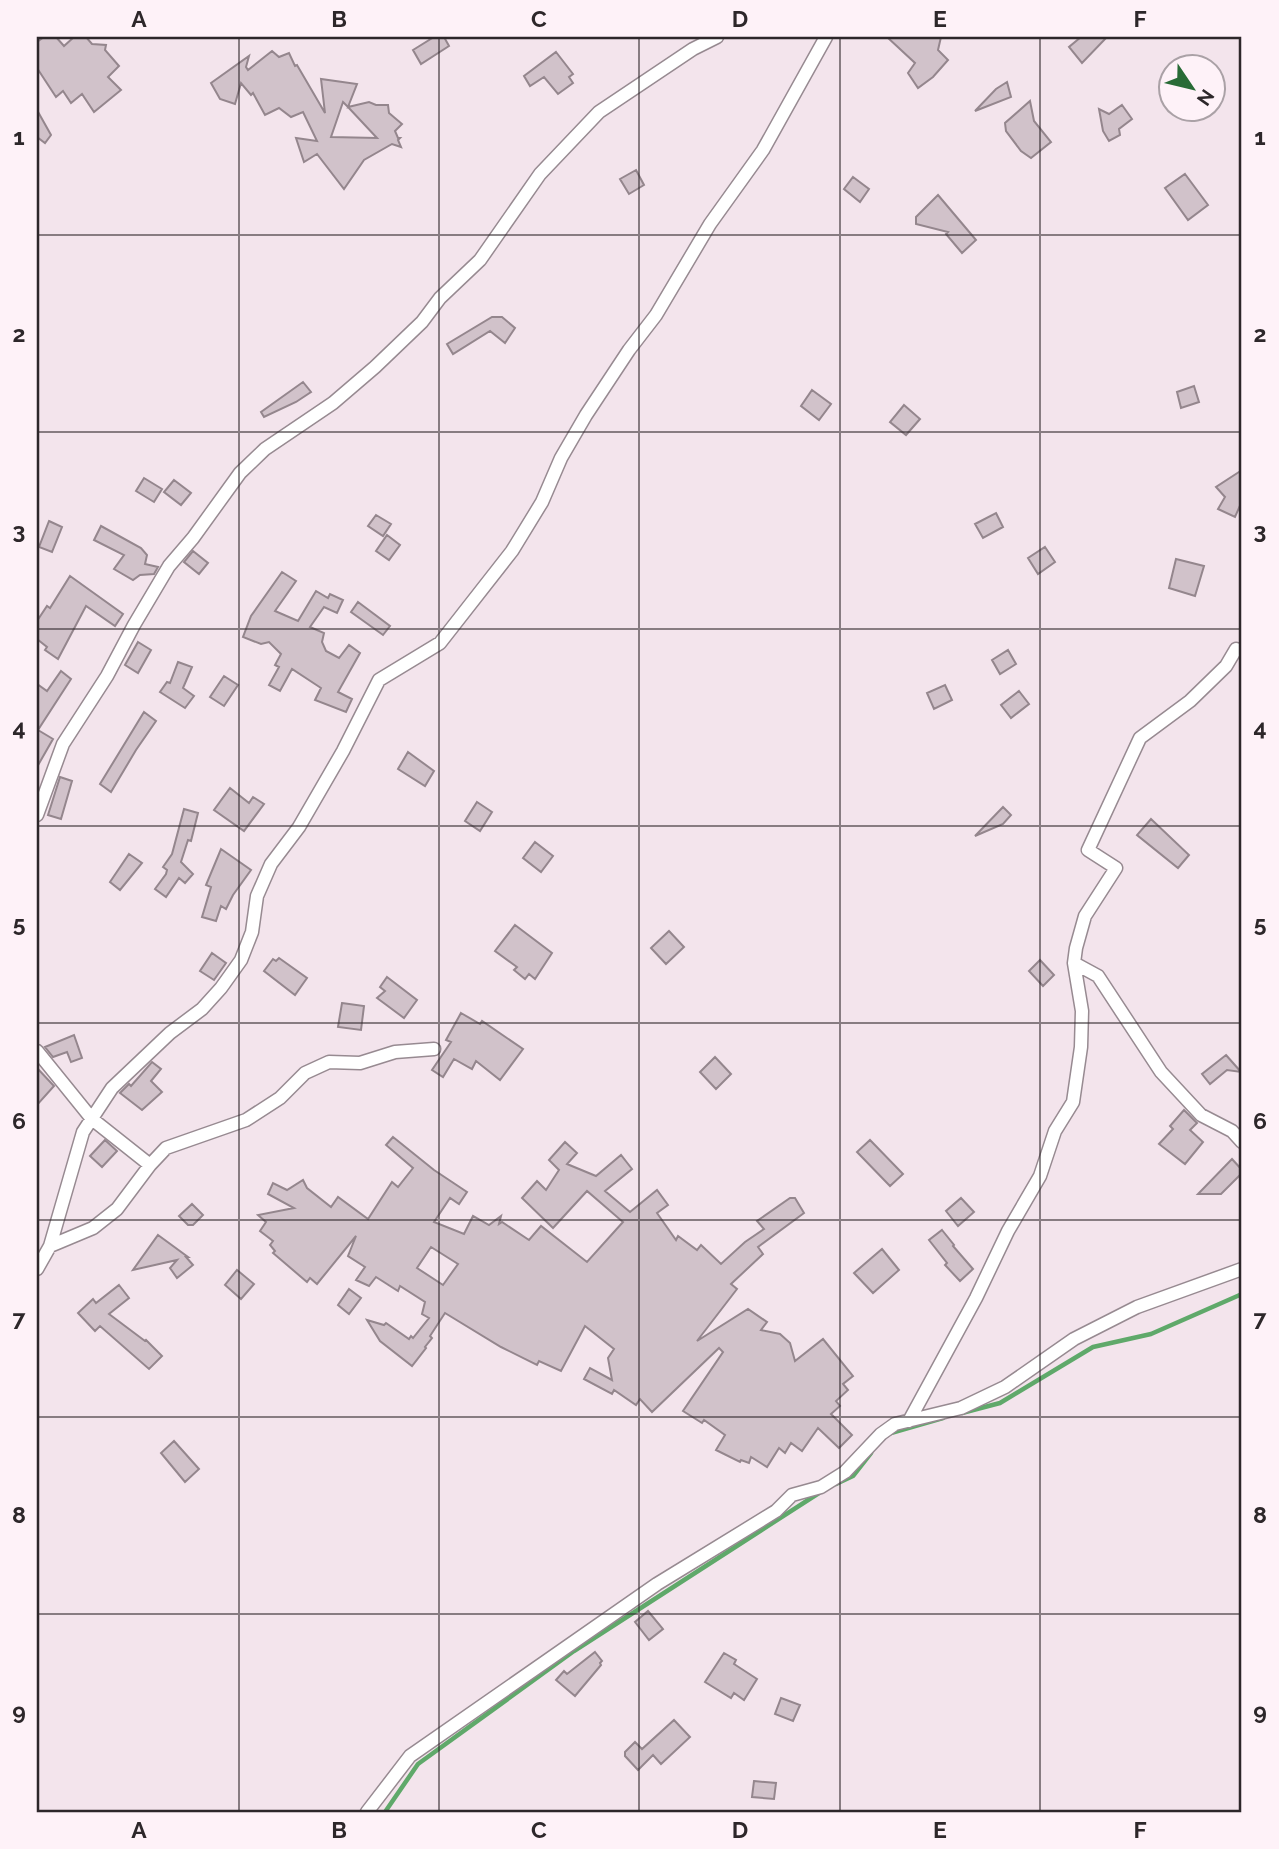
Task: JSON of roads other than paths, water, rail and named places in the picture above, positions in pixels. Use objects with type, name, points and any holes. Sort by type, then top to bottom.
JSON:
[{"type":"street","points":[[37,815],[63,744],[107,676],[169,566],[240,473],[265,449],[333,402],[422,322],[440,298],[480,260],[540,174],[599,112],[693,48],[717,37]]},
{"type":"street","points":[[37,1269],[50,1246],[83,1132],[112,1088],[170,1033],[202,1009],[241,960],[252,932],[257,896],[271,864],[312,805],[379,680],[440,643],[512,551],[542,502],[561,458],[586,415],[629,350],[656,316],[710,224],[763,150],[825,37]]},
{"type":"street","points":[[909,1421],[976,1298],[1008,1231],[1040,1176],[1055,1131],[1073,1102],[1081,1047],[1082,1011],[1074,963],[1085,916],[1116,868],[1088,850],[1140,738],[1190,701],[1226,666],[1236,649]]},
{"type":"street","points":[[1074,963],[1098,976],[1161,1072],[1201,1115],[1232,1131],[1242,1142]]},
{"type":"street","points":[[50,1246],[93,1228],[117,1209],[150,1165],[166,1149],[246,1120],[264,1110],[305,1073],[329,1062],[360,1063],[395,1052],[434,1049]]},
{"type":"street","points":[[37,1051],[92,1119],[150,1165]]},
{"type":"street","points":[[367,1812],[410,1756],[657,1584],[776,1511],[792,1495],[821,1487],[845,1472],[881,1434],[895,1424],[961,1408],[1005,1387],[1073,1339],[1137,1307],[1242,1269]]},
{"type":"waterway","points":[[962,1413],[1000,1403],[1093,1347],[1151,1334],[1242,1294]]},
{"type":"waterway","points":[[891,1433],[943,1418]]},
{"type":"waterway","points":[[836,1484],[853,1476],[871,1453]]},
{"type":"waterway","points":[[385,1812],[418,1764],[574,1651],[819,1493]]}]
